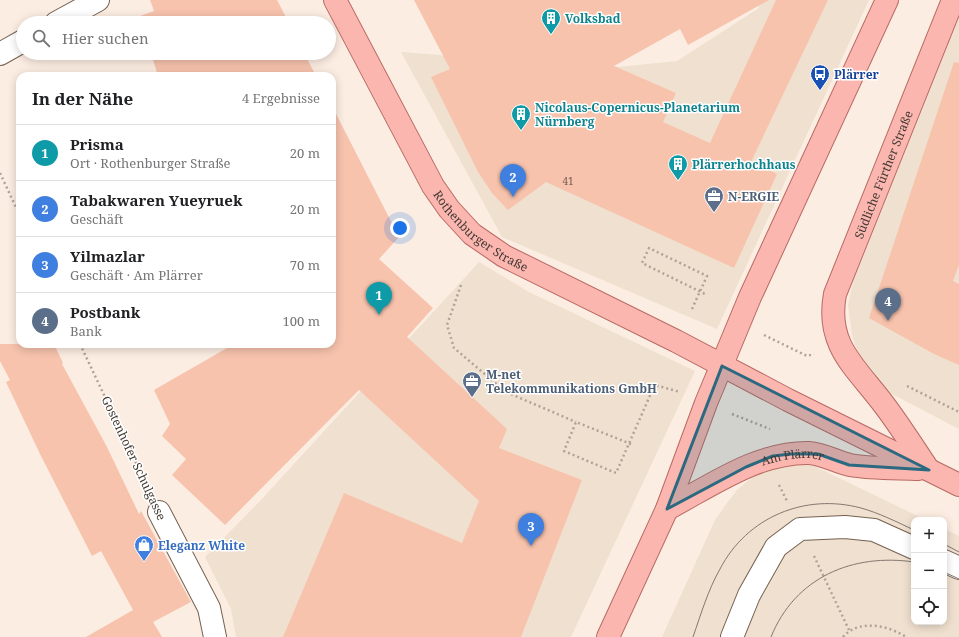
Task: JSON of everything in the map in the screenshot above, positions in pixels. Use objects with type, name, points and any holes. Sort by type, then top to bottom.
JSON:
[{"type":"main road","name":"Rothenburger Straße","points":[[335,0],[433,186],[449,209],[472,234],[490,247],[514,261],[676,341],[722,366]]},
{"type":"main road","points":[[608,637],[667,509],[750,297],[887,0]]},
{"type":"main road","name":"Südliche Fürther Straße","points":[[842,351],[834,331],[832,318],[835,294],[953,0]]},
{"type":"main road","name":"Am Plärrer","points":[[842,351],[860,377],[885,405],[929,470]]},
{"type":"main road","name":"Am Plärrer","points":[[722,366],[959,485]]},
{"type":"main road","name":"Am Plärrer","points":[[667,509],[746,467],[779,455],[810,453],[826,456],[849,465],[929,470]]},
{"type":"street","points":[[69,16],[98,0]]},
{"type":"street","points":[[0,54],[16,45]]},
{"type":"street","name":"Gostenhofer Schulgasse","points":[[159,512],[209,608],[215,637]]},
{"type":"street","points":[[732,637],[749,595],[776,547],[800,529],[845,527],[874,530],[911,547]]},
{"type":"street","points":[[947,562],[959,568]]},
{"type":"path","points":[[0,173],[16,207]]},
{"type":"path","points":[[692,308],[699,294],[702,288],[707,276],[649,248],[642,263],[684,283],[698,290],[705,294]]},
{"type":"path","points":[[461,285],[447,325],[454,348],[506,392],[632,444]]},
{"type":"path","points":[[764,334],[807,356],[816,354]]},
{"type":"path","name":"Gostenhofer Schulgasse","points":[[82,348],[159,512]]},
{"type":"path","points":[[902,384],[959,412]]},
{"type":"path","points":[[576,422],[564,451],[616,473],[655,385],[684,393]]},
{"type":"path","points":[[728,413],[775,430]]},
{"type":"path","points":[[844,637],[849,630],[862,626],[889,628],[906,637]]},
{"type":"highlighted area","points":[[722,366],[929,470],[849,465],[818,454],[773,456],[746,467],[667,509]]},
{"type":"shaded area","points":[[755,0],[869,0],[717,329],[502,237],[401,52],[608,68],[677,61],[759,8]]},
{"type":"shaded area","points":[[959,18],[959,429],[892,394],[879,385],[860,360],[852,335],[848,305],[853,282]]},
{"type":"shaded area","points":[[479,262],[529,292],[695,371],[571,637],[236,637],[231,609],[205,557],[260,501]]},
{"type":"shaded area","points":[[797,464],[810,464],[920,517],[911,517],[911,625],[947,625],[947,530],[959,536],[959,637],[662,637],[715,520],[737,490],[754,476],[771,470]]},
{"type":"building","points":[[150,0],[277,0],[285,16],[140,16],[154,11]]},
{"type":"building","points":[[414,0],[769,0],[688,45],[680,29],[614,66],[676,93],[663,122],[710,143],[776,0],[828,0],[751,162],[777,174],[734,268],[546,182],[508,210],[492,193],[478,172],[431,77],[450,69]]},
{"type":"building","points":[[153,60],[308,60],[314,72],[157,72]]},
{"type":"building","points":[[954,62],[959,63],[959,265],[953,281],[959,284],[959,365],[934,354],[869,318]]},
{"type":"building","points":[[336,114],[399,237],[379,259],[433,308],[407,337],[507,429],[499,448],[582,480],[521,637],[283,637],[344,493],[462,543],[479,501],[359,390],[225,525],[172,475],[186,459],[162,436],[170,424],[154,390],[227,348],[336,348]]},
{"type":"building","points":[[0,344],[16,344],[16,348],[56,348],[63,363],[62,364],[107,447],[139,514],[141,511],[191,602],[153,622],[162,637],[86,637],[133,610],[101,551],[92,556],[40,454],[6,382],[10,380],[0,361]]},
{"type":"tram line","points":[[693,637],[712,585],[720,569],[732,551],[746,535],[762,523],[780,513],[799,507],[819,504],[840,504],[868,510],[911,529]]},
{"type":"tram line","points":[[947,546],[959,552]]},
{"type":"tram line","points":[[771,637],[782,616],[795,599],[811,585],[829,574],[848,566],[869,561],[891,560],[911,562]]},
{"type":"tram line","points":[[947,573],[959,579]]},
{"type":"place","name":"Volksbad","points":[[551,35]]},
{"type":"place","name":"Plärrer","points":[[820,91]]},
{"type":"place","name":"Nicolaus-Copernicus-Planetarium Nürnberg","points":[[521,131]]},
{"type":"place","name":"Plärrerhochhaus","points":[[678,181]]},
{"type":"place","name":"Tabakwaren Yueyruek","points":[[513,197]]},
{"type":"place","name":"N‑ERGIE","points":[[714,213]]},
{"type":"place","name":"Prisma","points":[[379,315]]},
{"type":"place","name":"Postbank","points":[[888,321]]},
{"type":"place","name":"M-net Telekommunikations GmbH","points":[[472,398]]},
{"type":"place","name":"Yilmazlar","points":[[531,546]]},
{"type":"place","name":"Eleganz White","points":[[144,562]]}]
